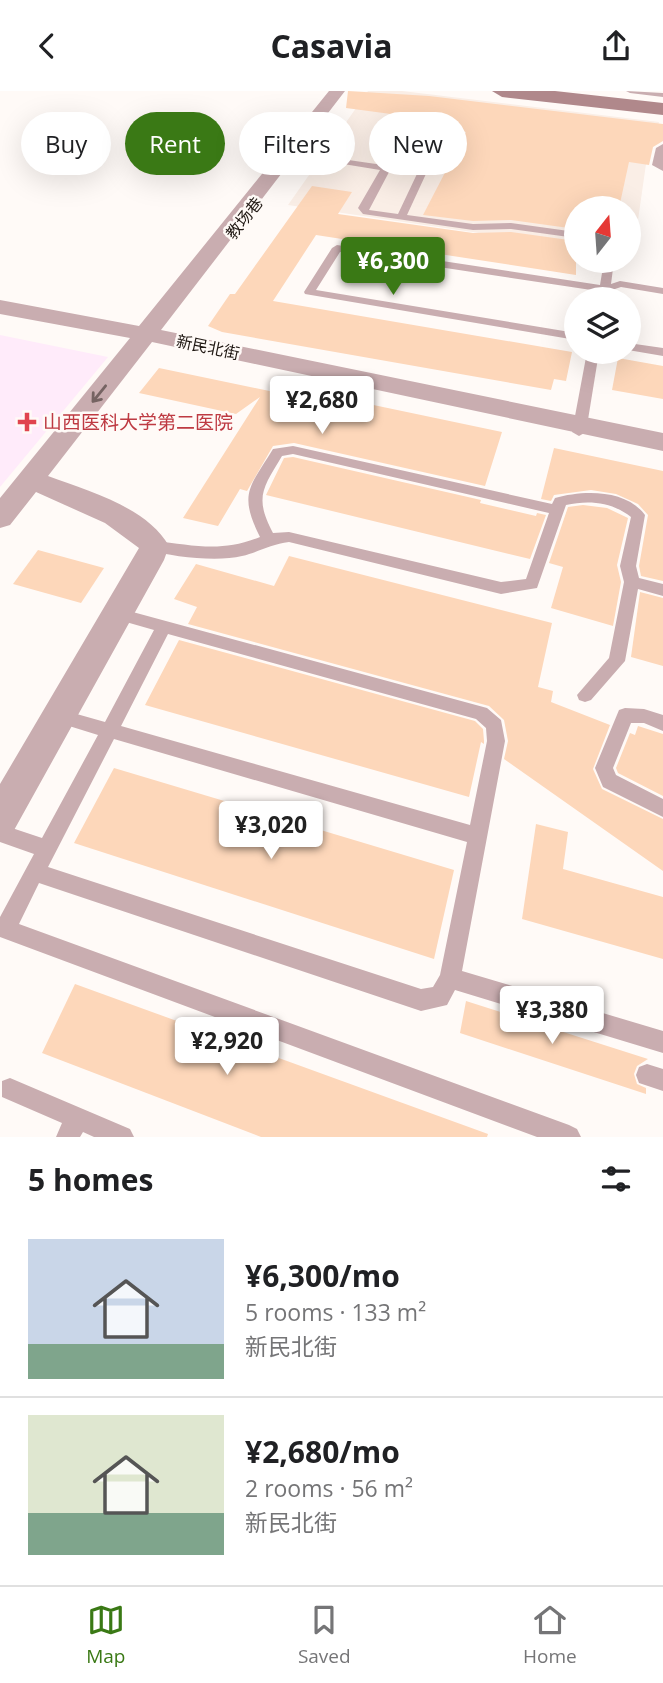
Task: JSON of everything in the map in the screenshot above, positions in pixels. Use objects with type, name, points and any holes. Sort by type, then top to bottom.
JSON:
[{"type":"main road","points":[[502,91],[663,110]]},
{"type":"main road","points":[[568,91],[663,102]]},
{"type":"street","name":"教场巷","points":[[321,112],[337,91]]},
{"type":"street","name":"教场巷","points":[[325,112],[343,91]]},
{"type":"street","name":"教场巷","points":[[0,518],[273,175]]},
{"type":"street","name":"新民北街","points":[[0,307],[580,428],[663,442]]},
{"type":"street","name":"新民北街","points":[[0,314],[146,337]]},
{"type":"street","name":"新民北街","points":[[580,428],[663,449]]},
{"type":"street","points":[[0,819],[149,560],[154,546],[146,535],[102,510],[30,479]]},
{"type":"lane","points":[[631,91],[663,95]]},
{"type":"lane","points":[[663,147],[660,148],[657,165],[663,168]]},
{"type":"lane","points":[[381,175],[363,208],[366,212],[473,227],[511,226],[564,233]]},
{"type":"lane","points":[[401,217],[421,175]]},
{"type":"lane","points":[[564,287],[337,248],[309,292],[564,335]]},
{"type":"lane","points":[[615,287],[620,284],[638,287]]},
{"type":"lane","points":[[641,287],[663,291]]},
{"type":"lane","points":[[641,348],[663,352]]},
{"type":"lane","points":[[580,428],[591,364]]},
{"type":"lane","points":[[268,539],[253,511],[252,497],[278,452],[293,450],[557,510]]},
{"type":"lane","points":[[154,546],[216,553],[240,551],[268,539],[289,537],[501,588],[532,584],[560,501],[581,495],[628,505],[638,515],[628,566],[632,582],[617,661],[585,695]]},
{"type":"lane","points":[[632,582],[663,590]]},
{"type":"lane","points":[[34,872],[421,1000],[439,997],[450,978],[496,741],[495,725],[481,713],[118,614]]},
{"type":"lane","points":[[164,626],[3,928],[569,1137]]},
{"type":"lane","points":[[663,723],[643,716],[625,715],[604,768],[609,781],[663,809]]},
{"type":"lane","points":[[59,716],[478,836]]},
{"type":"lane","points":[[0,834],[46,849]]},
{"type":"lane","points":[[450,978],[663,1042]]},
{"type":"lane","points":[[10,1089],[72,1128],[122,1137]]},
{"type":"shaded area","points":[[368,91],[402,91],[659,122],[655,143],[649,143],[641,199],[641,196],[564,196],[564,245],[288,205],[309,175],[355,175],[353,112]]},
{"type":"shaded area","name":"山西医科大学第二医院","points":[[0,335],[108,357],[0,487]]},
{"type":"building","points":[[348,91],[429,96],[663,124],[663,141],[653,147],[649,165],[629,162],[622,196],[564,196],[564,227],[511,220],[473,221],[423,215],[444,175],[467,175],[467,112],[376,112],[346,108]]},
{"type":"building","points":[[312,186],[352,192],[338,214],[473,233],[511,232],[564,239],[564,273],[576,275],[316,235],[273,301],[564,351],[564,364],[570,364],[566,381],[554,379],[551,390],[222,332],[208,326],[230,294],[235,294]]},
{"type":"building","points":[[641,362],[663,366],[663,399],[612,390],[617,364]]},
{"type":"building","points":[[159,368],[298,397],[302,390],[502,432],[485,486],[294,443],[273,446],[247,491],[240,489],[218,526],[183,518],[260,397],[236,414],[139,393]]},
{"type":"building","points":[[554,448],[663,471],[663,581],[641,576],[639,566],[648,515],[638,504],[616,494],[591,490],[554,495],[551,501],[541,499]]},
{"type":"building","points":[[293,457],[481,500],[480,503],[536,516],[537,513],[546,515],[530,559],[266,495],[284,458]]},
{"type":"building","points":[[583,505],[607,508],[628,518],[617,565],[621,582],[613,626],[551,608],[563,567],[549,563],[568,507]]},
{"type":"building","points":[[38,550],[104,568],[81,603],[13,584]]},
{"type":"building","points":[[289,556],[552,623],[538,687],[553,691],[551,702],[610,725],[593,769],[602,789],[663,819],[663,871],[504,759],[508,741],[504,720],[489,706],[188,624],[197,607],[174,599],[196,564],[274,586]]},
{"type":"building","points":[[640,592],[663,598],[663,666],[631,657]]},
{"type":"building","points":[[179,640],[475,721],[483,729],[484,744],[481,742],[469,797],[145,705]]},
{"type":"building","points":[[638,726],[663,734],[663,796],[618,773],[616,768],[630,733],[635,735]]},
{"type":"building","points":[[114,768],[454,870],[434,959],[74,843]]},
{"type":"building","points":[[536,824],[568,832],[563,869],[663,897],[663,959],[522,919]]},
{"type":"building","points":[[75,984],[488,1134],[487,1137],[261,1137],[42,1053]]},
{"type":"building","points":[[466,1001],[648,1059],[637,1066],[634,1074],[637,1084],[646,1088],[646,1094],[460,1033]]},
{"type":"place","name":"山西医科大学第二医院","points":[[27,422]]}]
